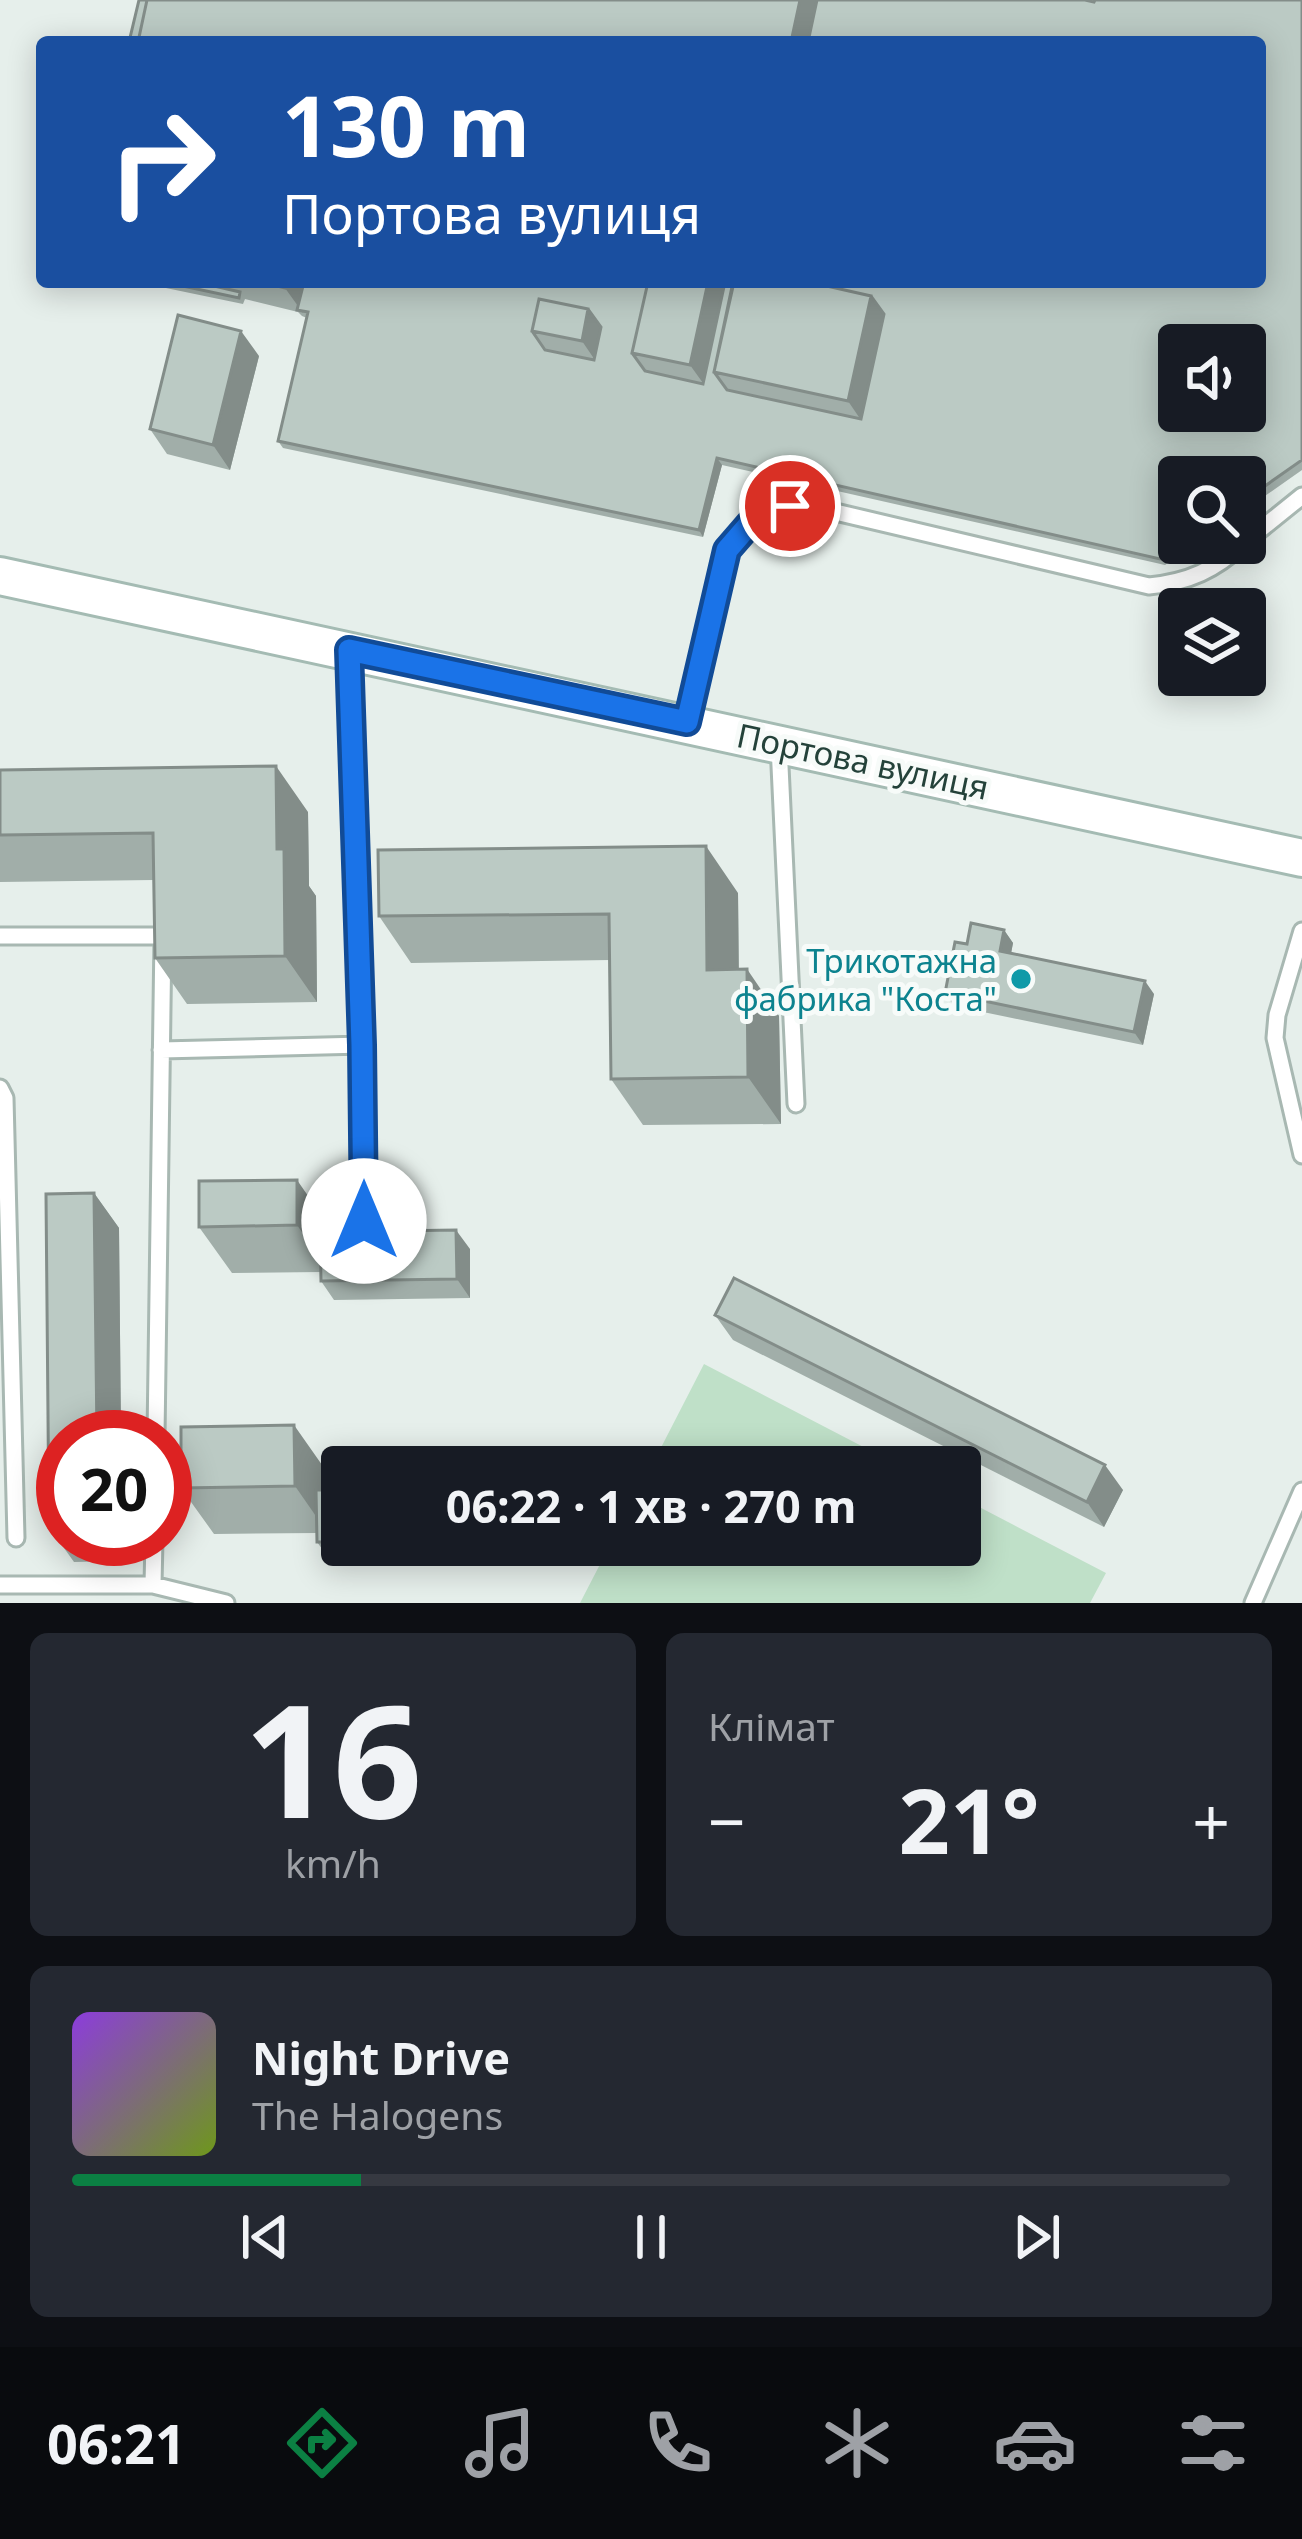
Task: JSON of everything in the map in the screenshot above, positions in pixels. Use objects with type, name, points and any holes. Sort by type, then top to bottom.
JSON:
[{"type":"street","name":"Портова вулиця","points":[[0,576],[1302,858]]},
{"type":"lane","points":[[1266,526],[1302,496]]},
{"type":"lane","points":[[687,722],[727,550],[753,520],[770,511],[810,506],[1149,586],[1200,575],[1219,564]]},
{"type":"lane","points":[[349,650],[364,1221]]},
{"type":"lane","points":[[779,742],[796,1104]]},
{"type":"lane","points":[[1302,931],[1277,1015],[1275,1038],[1302,1155]]},
{"type":"lane","points":[[0,936],[163,936],[156,1410]]},
{"type":"lane","points":[[161,1050],[362,1045]]},
{"type":"lane","points":[[0,1088],[5,1099],[16,1538]]},
{"type":"lane","points":[[1253,1603],[1302,1491]]},
{"type":"lane","points":[[154,1566],[154,1585]]},
{"type":"lane","points":[[0,1586],[154,1585],[226,1603]]},
{"type":"green space","points":[[704,1364],[862,1446],[662,1446]]},
{"type":"green space","points":[[981,1508],[1106,1573],[1090,1603],[580,1603],[599,1566],[981,1566]]},
{"type":"building","points":[[139,0],[147,0],[139,36],[130,36]]},
{"type":"building","points":[[147,0],[800,0],[792,36],[139,36]]},
{"type":"building","points":[[817,0],[1302,0],[1302,460],[1266,485],[1266,456],[1158,456],[1158,559],[717,458],[699,530],[278,441],[308,312],[297,310],[302,288],[647,288],[632,353],[645,371],[703,384],[724,288],[733,288],[714,372],[727,390],[861,419],[884,314],[871,296],[836,288],[1266,288],[1266,36],[809,36]],"holes":[[[539,299],[588,309],[601,327],[594,360],[545,350],[532,331]]]},
{"type":"building","points":[[192,288],[223,288],[240,292],[239,298]]},
{"type":"building","points":[[647,288],[707,288],[690,365],[632,353]]},
{"type":"building","points":[[732,288],[836,288],[871,296],[848,401],[714,372]]},
{"type":"building","points":[[539,299],[588,309],[582,341],[532,331]]},
{"type":"building","points":[[178,315],[241,331],[213,445],[150,429]]},
{"type":"building","points":[[276,766],[277,849],[284,849],[285,956],[155,958],[153,833],[0,835],[0,770]]},
{"type":"building","points":[[706,846],[707,970],[747,969],[748,1077],[611,1079],[609,914],[379,916],[378,850]]},
{"type":"building","name":"Трикотажна фабрика \"Коста\"","points":[[971,923],[1004,930],[1000,951],[1145,981],[1134,1032],[945,993],[955,942],[967,944]]},
{"type":"building","points":[[297,1180],[297,1225],[199,1227],[199,1181]]},
{"type":"building","points":[[94,1193],[97,1410],[48,1410],[46,1194]]},
{"type":"building","points":[[456,1230],[457,1279],[321,1281],[320,1232]]},
{"type":"building","points":[[734,1278],[1105,1465],[1087,1502],[715,1315]]},
{"type":"building","points":[[294,1425],[295,1486],[192,1488],[192,1427]]},
{"type":"building","points":[[316,1490],[321,1490],[321,1542],[317,1542]]},
{"type":"place","name":"Трикотажна фабрика \"Коста\"","points":[[1021,979]]},
{"type":"route","points":[[364,1221],[349,650],[687,722],[727,550],[753,520],[790,506]]}]
